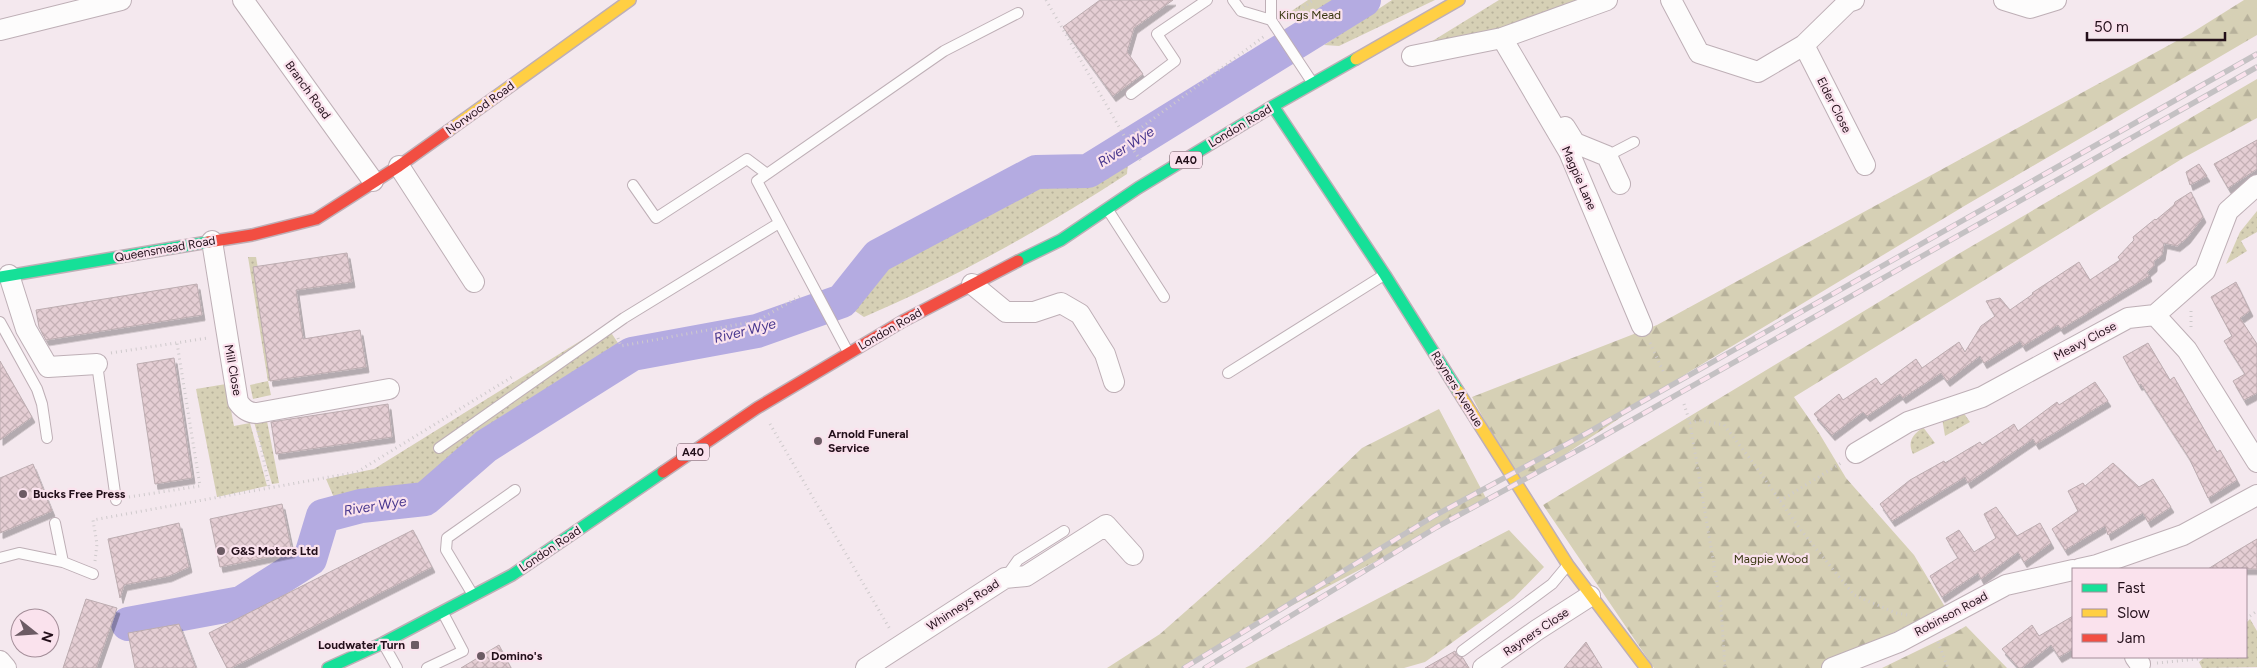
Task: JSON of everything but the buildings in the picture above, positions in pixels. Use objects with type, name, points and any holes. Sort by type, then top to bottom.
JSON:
[{"type":"street","points":[[0,30],[122,0]]},
{"type":"street","name":"Branch Road","points":[[243,0],[373,181]]},
{"type":"street","name":"Norwood Road","points":[[328,212],[373,181],[399,166],[630,0]]},
{"type":"street","name":"London Road","points":[[328,668],[383,643],[512,575],[757,408],[849,353],[972,284],[1061,240],[1107,209],[1273,106],[1460,0]]},
{"type":"street","points":[[1412,56],[1507,36],[1607,0]]},
{"type":"street","points":[[1671,0],[1699,53],[1758,72],[1804,45],[1848,2],[1854,0]]},
{"type":"street","points":[[2004,0],[2030,8],[2056,0]]},
{"type":"street","points":[[1507,36],[1575,143],[1607,156],[1620,184]]},
{"type":"street","name":"Magpie Lane","points":[[1507,36],[1569,152],[1642,326]]},
{"type":"street","name":"Elder Close","points":[[1804,45],[1865,166]]},
{"type":"street","name":"Rayners Avenue","points":[[1273,106],[1385,275],[1568,565],[1646,668]]},
{"type":"street","points":[[399,166],[474,282]]},
{"type":"street","points":[[2257,185],[2228,211],[2205,271],[2155,315],[2187,350],[2257,462]]},
{"type":"street","name":"Queensmead Road","points":[[4,276],[279,229],[316,219],[328,212]]},
{"type":"street","name":"Mill Close","points":[[212,241],[238,402],[252,413]]},
{"type":"street","points":[[4,276],[26,329],[48,367],[97,364]]},
{"type":"street","points":[[972,284],[1006,312],[1034,312],[1062,303],[1080,314],[1105,354],[1114,382]]},
{"type":"street","name":"Meavy Close","points":[[1856,453],[1908,422],[1982,397],[2128,318],[2155,315]]},
{"type":"street","points":[[252,413],[389,389]]},
{"type":"street","points":[[2091,568],[2183,535],[2257,495]]},
{"type":"street","name":"Whinneys Road","points":[[866,668],[1005,578],[1026,576],[1106,525],[1133,555]]},
{"type":"street","name":"Robinson Road","points":[[1832,668],[1899,642],[2006,585],[2072,570]]},
{"type":"street","name":"Rayners Close","points":[[1483,668],[1590,596]]},
{"type":"street","points":[[0,661],[6,668]]},
{"type":"lane","points":[[1131,94],[1176,61],[1157,34],[1206,0]]},
{"type":"lane","points":[[1233,0],[1240,11],[1274,25]]},
{"type":"lane","points":[[1271,0],[1274,25],[1313,83]]},
{"type":"lane","points":[[849,353],[757,181],[944,51],[1018,13]]},
{"type":"lane","points":[[1607,156],[1634,142]]},
{"type":"lane","points":[[633,184],[656,218],[747,159],[767,174]]},
{"type":"lane","points":[[1107,209],[1164,297]]},
{"type":"lane","points":[[439,448],[613,326],[779,223]]},
{"type":"lane","points":[[1228,373],[1385,275]]},
{"type":"lane","points":[[0,322],[37,388],[42,404],[47,438]]},
{"type":"lane","points":[[97,364],[116,500]]},
{"type":"lane","points":[[473,596],[446,550],[447,538],[515,490]]},
{"type":"lane","points":[[55,523],[64,562]]},
{"type":"lane","points":[[1005,578],[1018,560],[1064,531]]},
{"type":"lane","points":[[0,558],[19,553],[64,562],[94,574]]},
{"type":"lane","points":[[1462,651],[1552,584],[1568,565]]},
{"type":"lane","points":[[426,668],[463,651],[443,612]]},
{"type":"lane","points":[[383,643],[397,668]]},
{"type":"path","points":[[1046,0],[1126,139],[1143,163]]},
{"type":"path","points":[[1126,139],[1256,41],[1274,25],[1313,0]]},
{"type":"path","points":[[613,326],[621,346],[757,321],[813,288]]},
{"type":"path","points":[[2191,305],[2191,328]]},
{"type":"path","points":[[1642,326],[1664,373]]},
{"type":"path","points":[[97,364],[103,354],[226,335]]},
{"type":"path","points":[[116,500],[200,486],[177,343]]},
{"type":"path","points":[[94,574],[97,544],[93,520],[357,472],[517,374]]},
{"type":"path","points":[[1684,404],[1690,423],[1721,606],[1725,668]]},
{"type":"path","points":[[252,413],[258,429],[269,487]]},
{"type":"path","points":[[1690,423],[1699,420],[1724,425],[1800,530],[1854,595],[1896,613],[1926,618],[1932,624],[1948,668]]},
{"type":"path","points":[[772,426],[893,636]]},
{"type":"path","points":[[1780,501],[1856,453]]},
{"type":"path","points":[[2138,660],[2199,658]]},
{"type":"green space","name":"Kings Mead","points":[[1308,0],[1356,0],[1308,32],[1290,12]]},
{"type":"green space","points":[[1392,0],[1435,0],[1339,46],[1324,45]]},
{"type":"green space","points":[[1499,0],[1588,0],[1547,19],[1421,48]]},
{"type":"green space","points":[[2244,0],[2257,0],[2257,35],[1966,205],[1689,372],[1519,485],[1472,397],[1657,325],[2193,32]]},
{"type":"green space","name":"Magpie Wood","points":[[2257,79],[2257,118],[2185,157],[1794,397],[1819,433],[1846,478],[1914,555],[1945,607],[1823,668],[1654,668],[1543,505],[1960,253]]},
{"type":"green space","points":[[1128,161],[1127,174],[1064,214],[999,251],[932,286],[864,317],[855,311],[872,283],[892,262],[991,208],[1051,178],[1064,174],[1090,181]]},
{"type":"green space","points":[[2257,211],[2257,232],[2241,241],[2247,251],[2226,264],[2240,232]]},
{"type":"green space","points":[[248,257],[256,257],[277,379],[268,381]]},
{"type":"green space","points":[[606,325],[632,364],[566,396],[497,433],[478,451],[457,485],[449,494],[439,500],[426,504],[409,503],[404,509],[338,507],[326,479],[374,469]]},
{"type":"green space","points":[[268,381],[271,395],[253,399],[250,385]]},
{"type":"green space","points":[[226,384],[234,426],[250,423],[267,486],[217,497],[196,389]]},
{"type":"green space","points":[[1439,409],[1488,502],[1274,615],[1182,668],[1107,668],[1160,634],[1262,544],[1362,448]]},
{"type":"green space","points":[[1963,412],[1970,422],[1945,436],[1942,418]]},
{"type":"green space","points":[[267,421],[279,483],[272,484],[254,422]]},
{"type":"green space","points":[[1923,427],[1935,443],[1913,454],[1911,449],[1912,439]]},
{"type":"green space","points":[[1509,530],[1544,567],[1514,598],[1425,662],[1404,668],[1245,668]]},
{"type":"green space","points":[[2250,619],[2257,631],[2257,667],[2202,668],[2199,662],[2204,658],[2247,658],[2247,622]]},
{"type":"green space","points":[[1966,626],[2007,668],[1882,668],[1954,633]]},
{"type":"waterway","name":"River Wye","points":[[128,624],[241,603],[310,559],[323,516],[361,506],[425,499],[486,446],[632,354],[757,331],[842,301],[878,256],[1036,172],[1088,171],[1364,0]]},
{"type":"railway","points":[[1184,668],[1434,516],[1587,433],[2257,54]]},
{"type":"railway","points":[[1205,668],[1437,527],[1593,442],[2257,67]]},
{"type":"traffic: fast","points":[[1018,261],[1061,240],[1138,188],[1273,106],[1356,59]]},
{"type":"traffic: fast","points":[[1273,106],[1385,275],[1458,391]]},
{"type":"traffic: fast","points":[[0,277],[208,242]]},
{"type":"traffic: fast","points":[[328,668],[383,643],[512,575],[663,472]]},
{"type":"traffic: slow","points":[[448,131],[630,0]]},
{"type":"traffic: slow","points":[[1356,59],[1459,0]]},
{"type":"traffic: slow","points":[[1458,391],[1568,565],[1646,668]]},
{"type":"traffic: jam","points":[[208,242],[252,235],[316,219],[399,166],[448,131]]},
{"type":"traffic: jam","points":[[663,472],[757,408],[903,321],[1018,261]]},
{"type":"place","name":"Arnold Funeral Service","points":[[818,441]]},
{"type":"place","name":"Bucks Free Press","points":[[23,494]]},
{"type":"place","name":"G&S Motors Ltd","points":[[221,551]]},
{"type":"place","name":"Loudwater Turn","points":[[415,645]]},
{"type":"place","name":"Domino's","points":[[481,656]]}]
